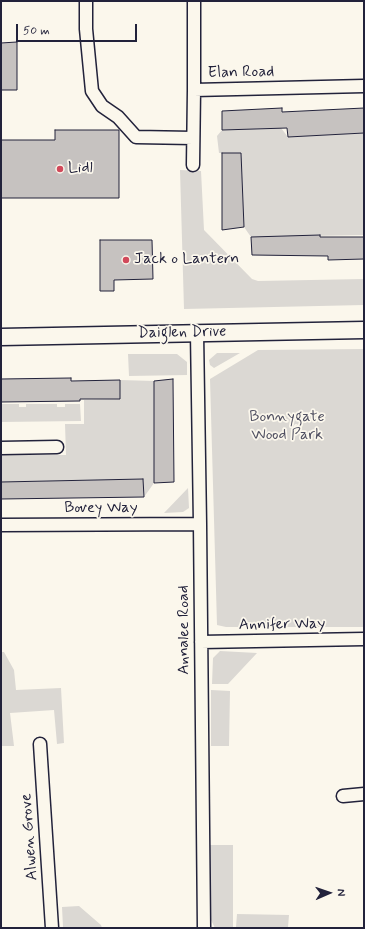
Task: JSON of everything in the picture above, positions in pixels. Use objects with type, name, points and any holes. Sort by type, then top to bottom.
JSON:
[{"type":"street","points":[[86,1],[87,48],[92,91],[102,106],[118,117],[136,137],[193,138]]},
{"type":"street","points":[[194,1],[194,90]]},
{"type":"street","name":"Elan Road","points":[[193,166],[194,90],[364,86]]},
{"type":"street","name":"Daiglen Drive","points":[[1,337],[364,330]]},
{"type":"street","name":"Annalee Road","points":[[197,333],[204,928]]},
{"type":"street","points":[[1,448],[57,448]]},
{"type":"street","name":"Bovey Way","points":[[1,525],[200,524]]},
{"type":"street","name":"Annifer Way","points":[[201,642],[364,639]]},
{"type":"street","name":"Alwen Grove","points":[[40,744],[52,928]]},
{"type":"street","points":[[343,796],[364,794]]},
{"type":"green space","points":[[281,128],[288,137],[364,133],[364,235],[251,237],[244,227],[241,153],[219,153],[217,136],[222,130]]},
{"type":"green space","points":[[180,170],[201,171],[204,230],[252,279],[258,281],[364,279],[364,305],[184,309]]},
{"type":"green space","name":"Bonnygate Wood Park","points":[[364,349],[364,627],[226,627],[217,625],[210,379],[258,350]]},
{"type":"green space","points":[[217,353],[240,353],[214,368],[210,365],[209,360]]},
{"type":"green space","points":[[128,354],[177,354],[187,362],[187,375],[129,376]]},
{"type":"green space","points":[[120,380],[154,381],[154,483],[144,497],[143,479],[1,482],[1,455],[66,455],[65,424],[84,424],[84,400],[120,399]]},
{"type":"green space","points":[[1,404],[19,404],[19,407],[26,407],[26,404],[57,404],[57,407],[65,407],[65,404],[80,404],[81,421],[1,422]]},
{"type":"green space","points":[[188,488],[189,508],[183,512],[164,513]]},
{"type":"green space","points":[[220,651],[257,653],[228,684],[212,684],[213,658]]},
{"type":"green space","points":[[1,652],[4,652],[14,670],[16,690],[61,688],[64,743],[57,744],[54,710],[10,713],[14,746],[1,746]]},
{"type":"green space","points":[[211,690],[230,691],[229,746],[211,746]]},
{"type":"green space","points":[[209,845],[233,845],[233,928],[215,928],[209,916]]},
{"type":"green space","points":[[79,906],[101,925],[102,928],[64,928],[62,907]]},
{"type":"green space","points":[[237,914],[289,915],[288,927],[236,927]]},
{"type":"building","points":[[17,42],[17,90],[1,90],[1,43]]},
{"type":"building","points":[[282,108],[282,112],[364,108],[364,133],[288,137],[287,128],[222,130],[222,111]]},
{"type":"building","name":"Lidl","points":[[55,130],[119,130],[119,198],[1,198],[1,140],[55,140]]},
{"type":"building","points":[[222,153],[241,153],[244,227],[222,230]]},
{"type":"building","points":[[320,235],[320,237],[364,237],[364,259],[328,260],[328,256],[252,255],[251,237]]},
{"type":"building","name":"Jack o Lantern","points":[[100,240],[152,240],[153,279],[114,280],[114,291],[100,291]]},
{"type":"building","points":[[71,378],[71,381],[120,380],[120,399],[1,402],[1,379]]},
{"type":"building","points":[[173,379],[174,482],[154,483],[154,381]]},
{"type":"building","points":[[143,479],[144,497],[1,499],[1,482]]},
{"type":"place","name":"Lidl","points":[[60,169]]},
{"type":"place","name":"Jack o Lantern","points":[[126,260]]}]
